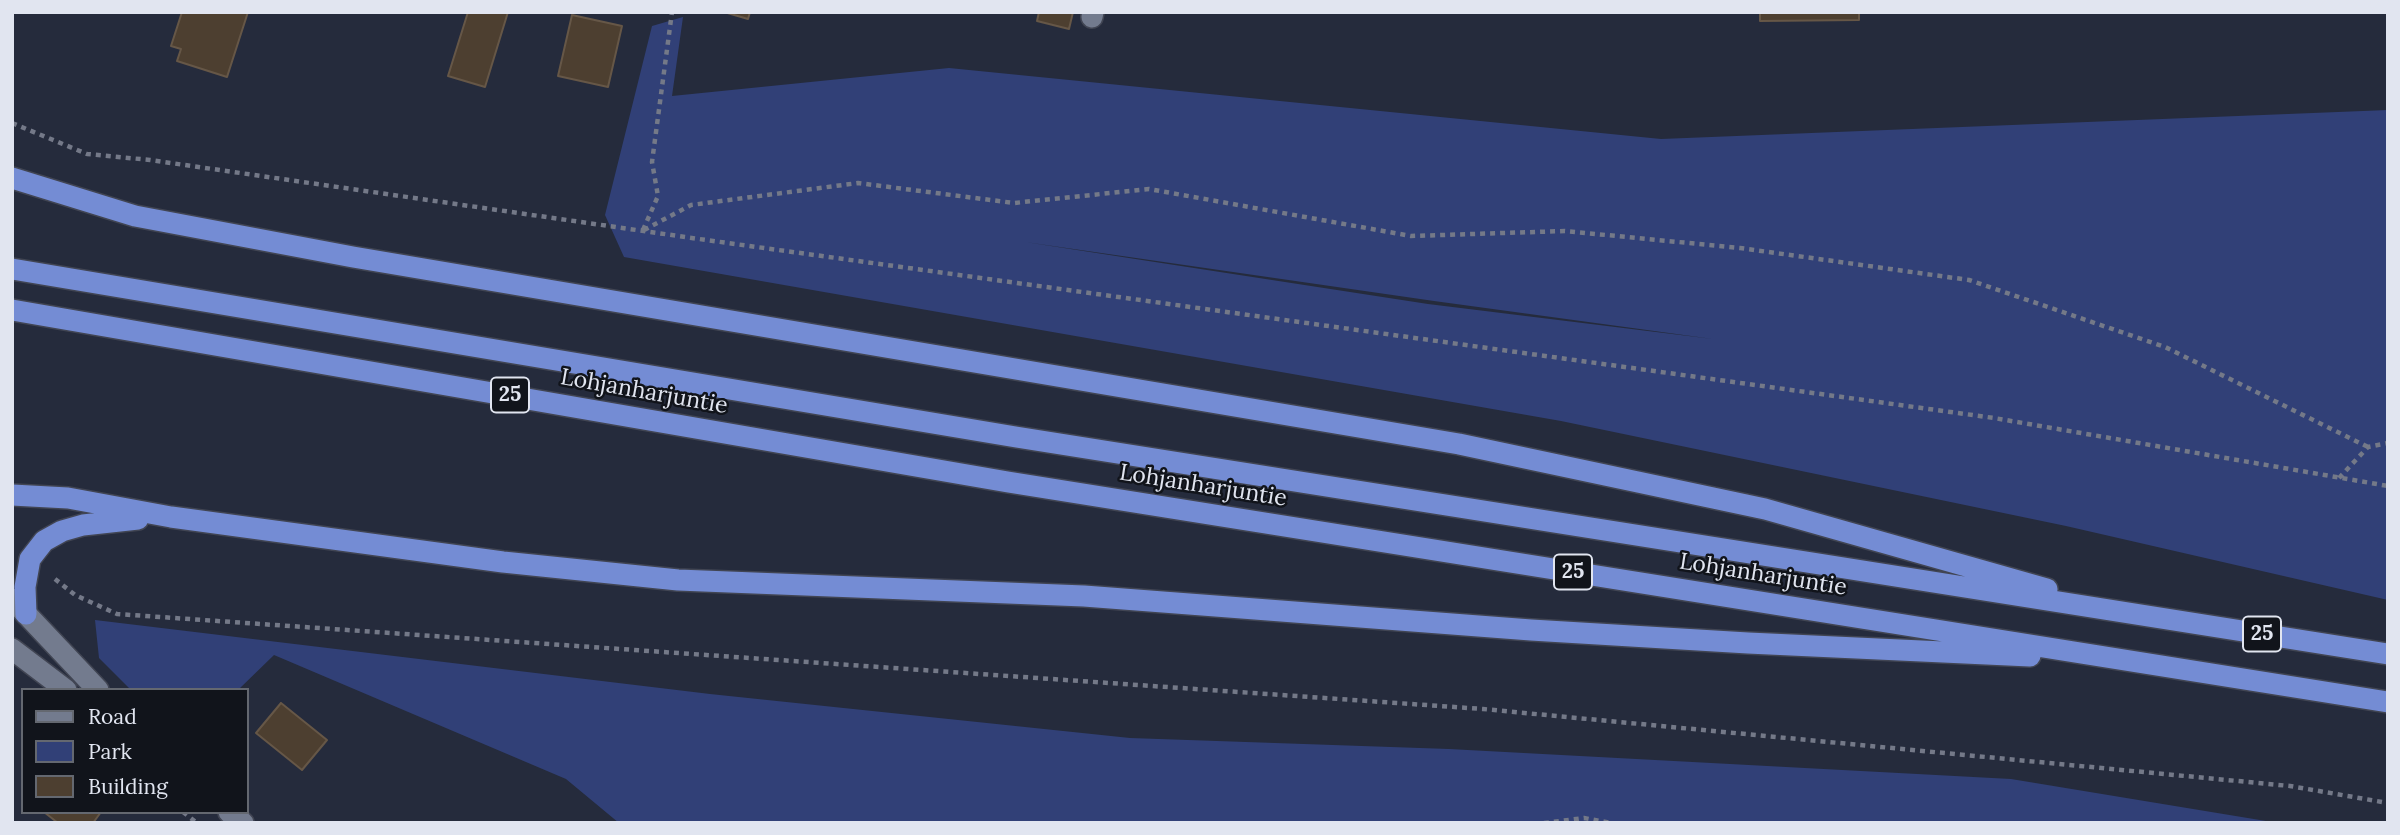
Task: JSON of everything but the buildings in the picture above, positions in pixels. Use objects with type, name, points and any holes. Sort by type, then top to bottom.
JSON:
[{"type":"highway","points":[[12,178],[135,216],[353,257],[1459,444],[1765,509],[2136,615]]},
{"type":"highway","name":"Lohjanharjuntie","points":[[12,269],[1016,438],[2388,654]]},
{"type":"highway","name":"Lohjanharjuntie","points":[[12,310],[1008,482],[2388,702]]},
{"type":"highway","points":[[12,495],[68,498],[171,517],[503,562],[678,580],[1084,596],[1748,643],[2137,661]]},
{"type":"highway","points":[[19,607],[30,559],[44,541],[62,531],[83,525],[171,517]]},
{"type":"street","points":[[19,607],[96,688]]},
{"type":"street","points":[[12,649],[63,688]]},
{"type":"path","points":[[643,230],[658,196],[652,162],[672,12]]},
{"type":"path","points":[[12,123],[87,154],[150,160],[1994,418],[2388,486]]},
{"type":"path","points":[[643,230],[691,205],[858,183],[1014,203],[1149,189],[1411,236],[1564,231],[1740,247],[1969,280],[2165,347],[2368,447]]},
{"type":"path","points":[[2339,478],[2368,447],[2388,443]]},
{"type":"path","points":[[30,559],[75,595],[117,614],[1482,709],[2290,786],[2388,803]]},
{"type":"path","points":[[1544,823],[1584,818],[1611,823]]},
{"type":"green space","points":[[683,17],[672,96],[949,68],[1661,139],[2388,110],[2388,600],[2066,526],[1561,421],[624,257],[605,215],[652,26]],"holes":[[[1025,242],[1713,339],[1428,304]]]},
{"type":"green space","points":[[95,620],[710,694],[1130,738],[1449,749],[2011,779],[2278,823],[619,823],[566,779],[274,655],[240,688],[129,688],[99,658]]}]
